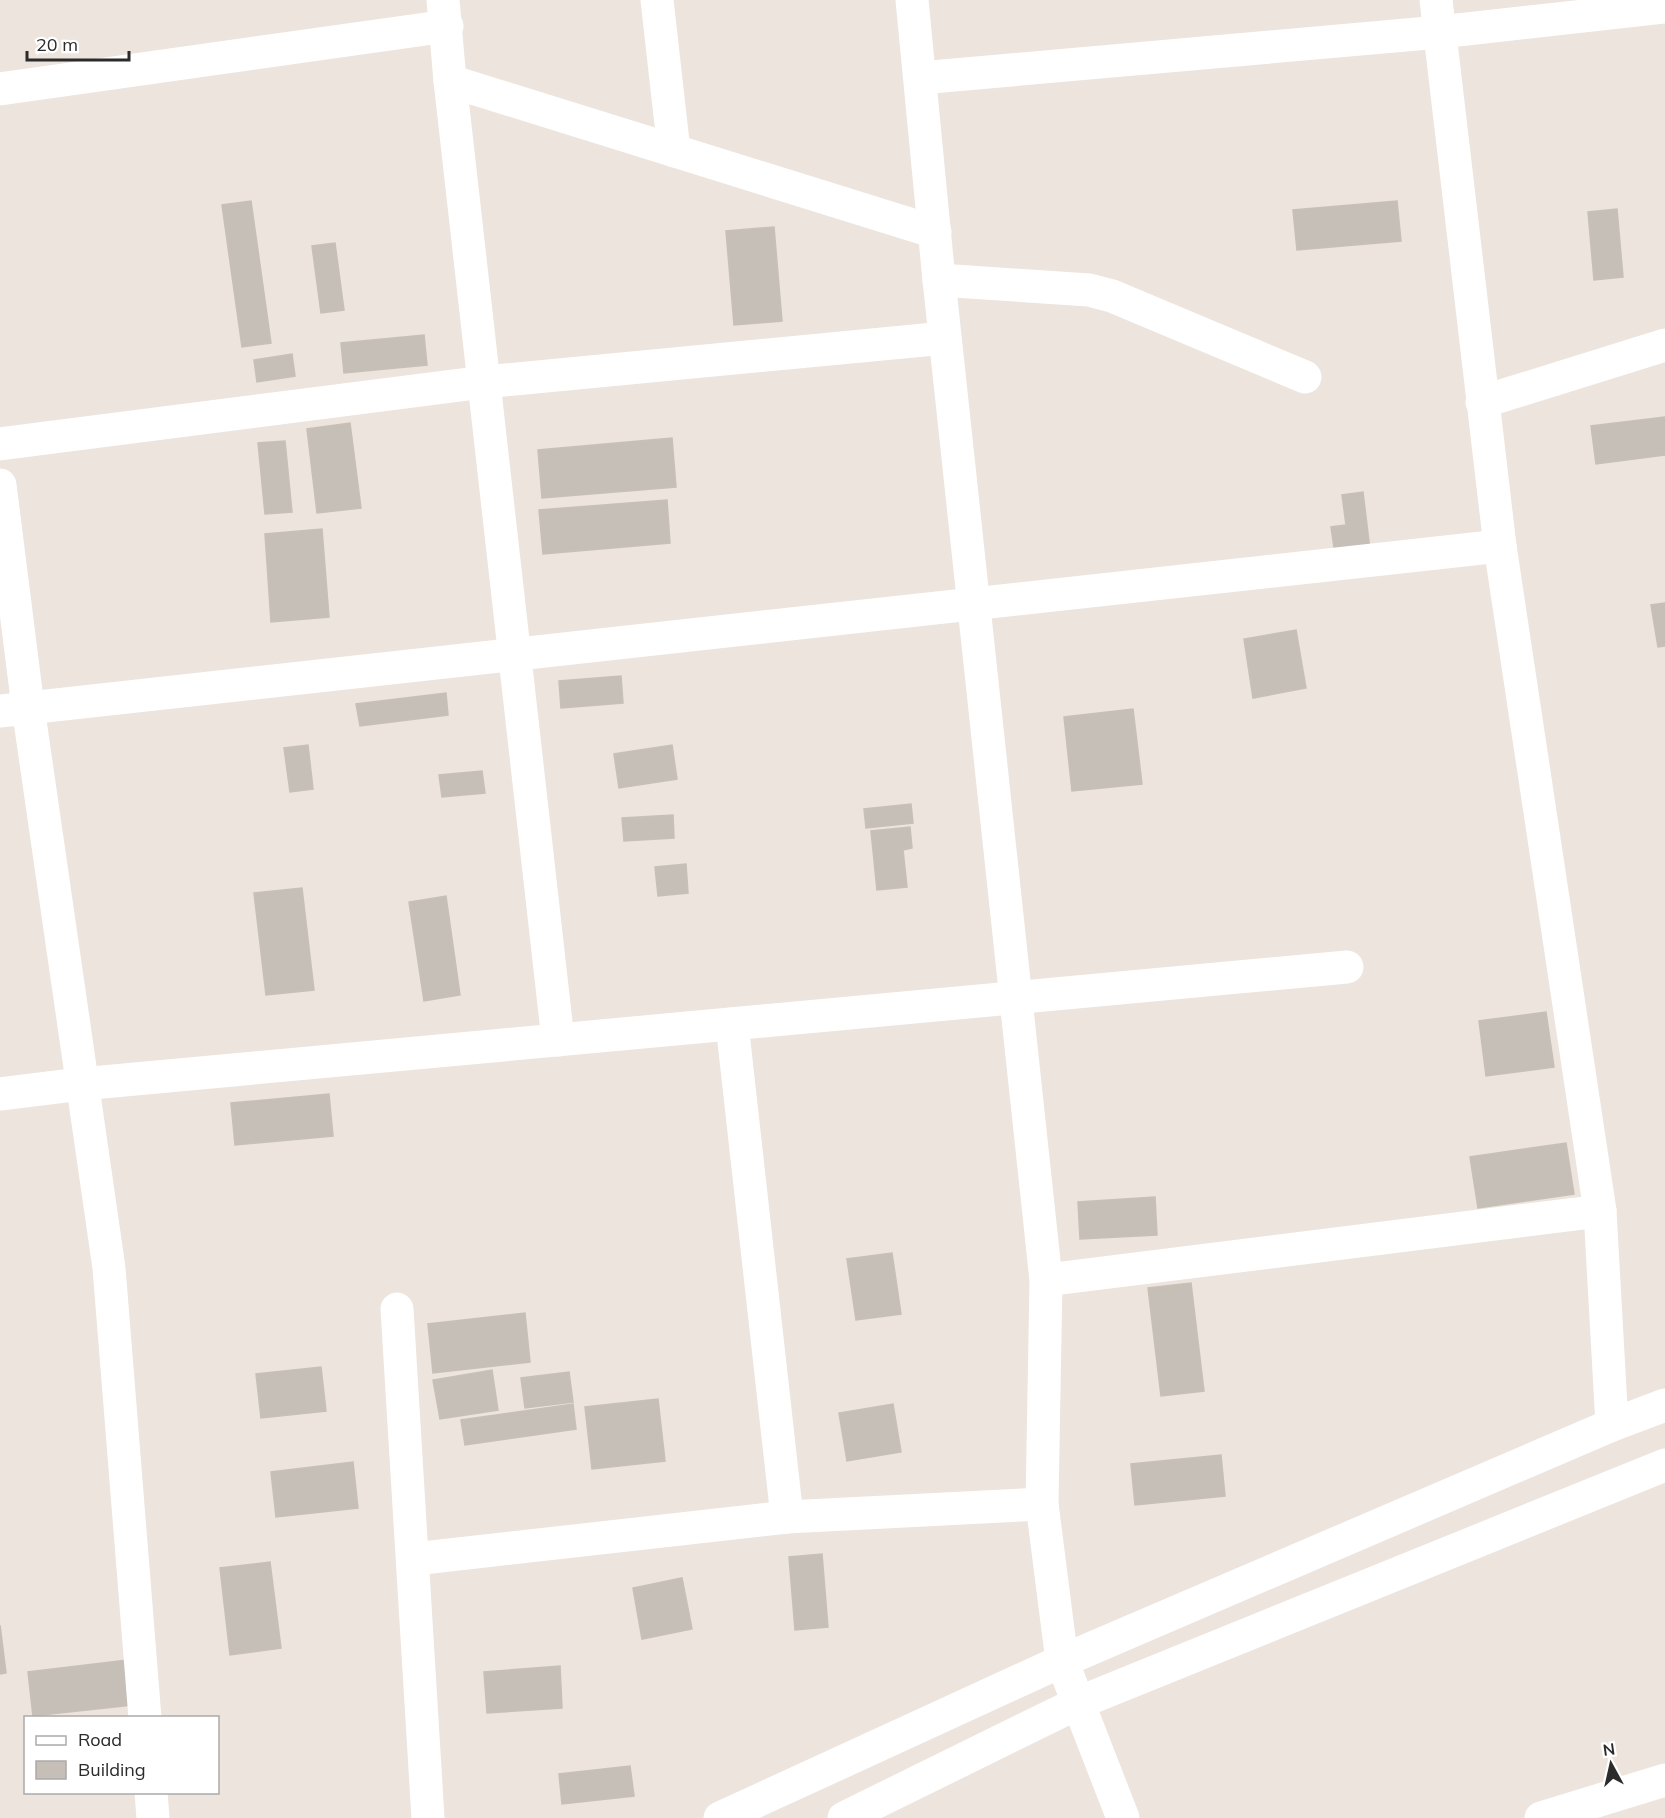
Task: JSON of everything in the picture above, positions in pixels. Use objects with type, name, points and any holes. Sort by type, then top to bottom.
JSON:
[{"type":"street","points":[[657,0],[674,151]]},
{"type":"street","points":[[912,0],[945,338],[1046,1280],[1042,1504],[1062,1661],[1123,1818]]},
{"type":"street","points":[[1436,0],[1500,546],[1600,1211],[1612,1425]]},
{"type":"street","points":[[920,78],[1440,32],[1665,7]]},
{"type":"street","points":[[0,88],[445,13],[450,81],[558,1040]]},
{"type":"street","points":[[450,81],[935,232]]},
{"type":"street","points":[[939,280],[1089,290],[1112,296],[1305,377]]},
{"type":"street","points":[[0,444],[484,382],[945,338]]},
{"type":"street","points":[[1482,402],[1665,345]]},
{"type":"street","points":[[0,485],[14,709],[81,1084],[109,1268],[145,1716]]},
{"type":"street","points":[[14,709],[1500,546]]},
{"type":"street","points":[[0,1094],[81,1084],[1347,967]]},
{"type":"street","points":[[732,1024],[787,1517]]},
{"type":"street","points":[[1046,1280],[1600,1211]]},
{"type":"street","points":[[397,1309],[429,1818]]},
{"type":"street","points":[[720,1818],[1062,1661],[1612,1425],[1665,1405]]},
{"type":"street","points":[[844,1818],[1078,1702],[1665,1465]]},
{"type":"street","points":[[414,1559],[787,1517],[1042,1504]]},
{"type":"street","points":[[1541,1818],[1665,1780]]},
{"type":"street","points":[[151,1794],[153,1818]]},
{"type":"building","points":[[251,201],[271,343],[242,347],[222,205]]},
{"type":"building","points":[[1397,201],[1401,241],[1297,250],[1293,210]]},
{"type":"building","points":[[1617,209],[1623,277],[1594,280],[1588,212]]},
{"type":"building","points":[[774,227],[782,321],[734,325],[726,231]]},
{"type":"building","points":[[335,243],[344,310],[321,313],[312,246]]},
{"type":"building","points":[[424,335],[427,365],[344,373],[341,343]]},
{"type":"building","points":[[292,354],[295,376],[257,382],[254,360]]},
{"type":"building","points":[[1665,417],[1665,455],[1596,464],[1591,426]]},
{"type":"building","points":[[350,423],[361,508],[317,513],[307,429]]},
{"type":"building","points":[[672,438],[676,487],[542,498],[538,450]]},
{"type":"building","points":[[285,441],[292,512],[265,514],[258,443]]},
{"type":"building","points":[[1363,492],[1370,550],[1335,554],[1331,527],[1346,525],[1342,495]]},
{"type":"building","points":[[667,500],[670,543],[543,554],[539,510]]},
{"type":"building","points":[[322,529],[329,617],[271,622],[265,534]]},
{"type":"building","points":[[1665,603],[1665,646],[1658,647],[1651,605]]},
{"type":"building","points":[[1296,630],[1306,688],[1253,698],[1244,639]]},
{"type":"building","points":[[621,676],[623,703],[561,708],[559,681]]},
{"type":"building","points":[[446,693],[448,715],[360,726],[356,704]]},
{"type":"building","points":[[1133,709],[1142,784],[1072,791],[1064,717]]},
{"type":"building","points":[[308,745],[313,789],[290,792],[284,748]]},
{"type":"building","points":[[672,745],[677,779],[619,788],[614,754]]},
{"type":"building","points":[[482,771],[485,793],[442,797],[439,775]]},
{"type":"building","points":[[911,804],[913,823],[866,828],[864,809]]},
{"type":"building","points":[[673,815],[674,838],[624,841],[622,818]]},
{"type":"building","points":[[910,827],[912,848],[903,850],[907,887],[877,890],[871,831]]},
{"type":"building","points":[[686,864],[688,893],[658,896],[655,867]]},
{"type":"building","points":[[302,888],[314,990],[266,995],[254,893]]},
{"type":"building","points":[[446,896],[460,995],[424,1001],[409,902]]},
{"type":"building","points":[[1546,1012],[1554,1067],[1486,1076],[1479,1021]]},
{"type":"building","points":[[329,1094],[333,1136],[235,1145],[231,1103]]},
{"type":"building","points":[[1566,1143],[1574,1194],[1478,1208],[1470,1157]]},
{"type":"building","points":[[1155,1197],[1157,1235],[1080,1239],[1078,1202]]},
{"type":"building","points":[[892,1253],[901,1314],[856,1320],[847,1259]]},
{"type":"building","points":[[1191,1283],[1204,1391],[1161,1396],[1148,1288]]},
{"type":"building","points":[[525,1313],[530,1362],[433,1373],[428,1324]]},
{"type":"building","points":[[321,1367],[326,1411],[261,1418],[256,1374]]},
{"type":"building","points":[[492,1370],[498,1410],[440,1419],[433,1380]]},
{"type":"building","points":[[569,1372],[573,1402],[525,1408],[521,1378]]},
{"type":"building","points":[[658,1399],[665,1461],[592,1469],[585,1407]]},
{"type":"building","points":[[573,1404],[576,1429],[465,1445],[461,1420]]},
{"type":"building","points":[[893,1404],[901,1452],[847,1461],[839,1413]]},
{"type":"building","points":[[1221,1455],[1225,1496],[1135,1505],[1131,1464]]},
{"type":"building","points":[[353,1462],[358,1508],[276,1517],[271,1472]]},
{"type":"building","points":[[822,1554],[828,1627],[795,1630],[789,1557]]},
{"type":"building","points":[[270,1562],[281,1648],[230,1655],[220,1568]]},
{"type":"building","points":[[682,1578],[692,1629],[642,1639],[633,1588]]},
{"type":"building","points":[[0,1625],[6,1673],[0,1674]]},
{"type":"building","points":[[127,1660],[132,1705],[33,1716],[28,1672]]},
{"type":"building","points":[[560,1666],[562,1708],[487,1713],[484,1672]]},
{"type":"building","points":[[630,1766],[634,1796],[562,1804],[559,1774]]}]
